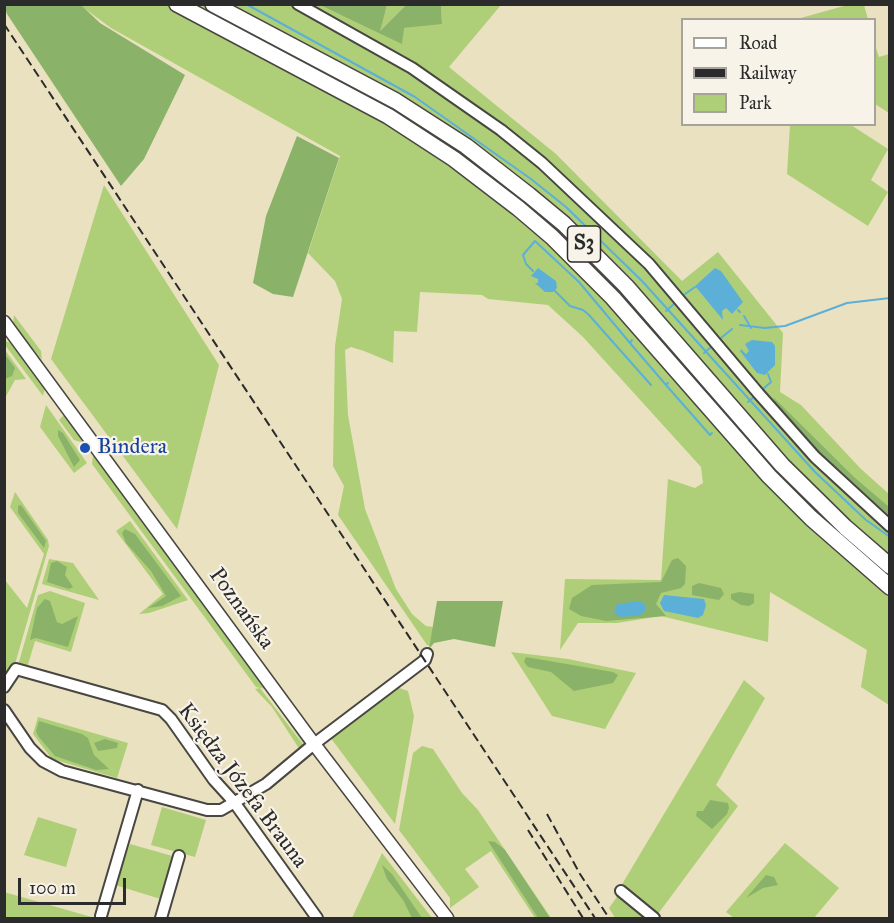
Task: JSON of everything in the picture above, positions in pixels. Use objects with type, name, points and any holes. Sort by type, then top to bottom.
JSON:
[{"type":"highway","name":"S3","points":[[177,4],[388,116],[447,153],[518,208],[560,244],[613,298],[769,476],[811,518],[890,588]]},
{"type":"highway","name":"S3","points":[[213,4],[396,101],[466,146],[564,224],[626,286],[782,465],[844,527],[890,566]]},
{"type":"main road","name":"Poznańska","points":[[4,322],[314,744],[447,918]]},
{"type":"street","points":[[298,4],[417,71],[501,130],[542,163],[649,264],[815,457],[890,526]]},
{"type":"street","points":[[4,710],[30,748],[43,761],[62,771],[207,810],[221,810],[267,784],[314,744],[426,657]]},
{"type":"street","name":"Księdza Józefa Brauna","points":[[4,687],[16,669],[162,710],[171,719],[214,780],[234,802],[317,918]]},
{"type":"street","points":[[102,916],[138,790]]},
{"type":"street","points":[[161,918],[179,856]]},
{"type":"street","points":[[621,891],[654,918]]},
{"type":"green space","points":[[851,4],[864,5],[868,18],[801,18]]},
{"type":"green space","points":[[4,5],[81,5],[100,23],[185,75],[144,159],[121,186],[7,14]]},
{"type":"green space","points":[[80,5],[320,5],[402,43],[403,28],[442,23],[441,5],[501,5],[449,67],[556,154],[682,281],[718,252],[783,333],[780,392],[801,405],[861,469],[889,494],[889,705],[861,687],[867,650],[770,592],[768,642],[661,616],[617,623],[578,623],[560,650],[565,579],[661,580],[668,479],[695,488],[703,483],[701,467],[583,337],[548,305],[488,299],[482,295],[420,292],[417,332],[394,331],[393,363],[351,347],[345,350],[348,415],[365,509],[396,589],[412,614],[426,626],[433,627],[430,646],[427,645],[338,515],[344,486],[333,466],[335,346],[342,299],[335,281],[308,253],[340,156],[111,28]]},
{"type":"green space","points":[[320,5],[387,5],[380,31],[406,5],[441,5],[442,24],[404,28],[402,44]]},
{"type":"green space","points":[[387,5],[406,5],[379,32]]},
{"type":"green space","points":[[876,48],[879,57],[889,54],[889,113],[876,105]]},
{"type":"green space","points":[[790,126],[853,126],[888,149],[871,180],[888,192],[868,226],[787,174]]},
{"type":"green space","points":[[297,136],[339,158],[293,297],[273,294],[253,283],[266,216]]},
{"type":"green space","points":[[104,185],[219,365],[177,529],[51,359]]},
{"type":"green space","points":[[14,315],[41,351],[42,360],[13,325]]},
{"type":"green space","points":[[4,341],[12,343],[42,383],[45,388],[43,396],[5,345]]},
{"type":"green space","points":[[5,350],[26,379],[15,380],[5,398]]},
{"type":"green space","points":[[4,353],[15,368],[12,376],[5,379]]},
{"type":"green space","points":[[773,397],[854,477],[889,507],[889,518],[845,479],[778,409]]},
{"type":"green space","points":[[46,405],[87,463],[74,473],[40,427]]},
{"type":"green space","points":[[66,413],[83,441],[74,440],[59,420]]},
{"type":"green space","points":[[58,430],[63,433],[80,460],[74,467],[58,436]]},
{"type":"green space","points":[[93,455],[104,465],[306,742],[305,746],[265,689],[256,687],[92,464]]},
{"type":"green space","points":[[15,492],[48,540],[49,546],[15,664],[5,684],[5,580],[27,608],[44,554],[10,507]]},
{"type":"green space","points":[[21,505],[46,541],[44,548],[18,513],[18,506]]},
{"type":"green space","points":[[130,521],[188,600],[139,614],[163,594],[116,531]]},
{"type":"green space","points":[[125,529],[135,534],[181,596],[162,606],[148,608],[166,596],[151,571],[126,543],[122,533]]},
{"type":"green space","points":[[678,558],[686,566],[685,584],[681,588],[661,593],[656,604],[666,616],[606,621],[581,616],[569,609],[572,598],[592,585],[661,582],[672,560]]},
{"type":"green space","points":[[49,559],[73,563],[99,600],[42,584]]},
{"type":"green space","points":[[57,561],[67,567],[65,575],[73,587],[69,589],[47,582],[51,563]]},
{"type":"green space","points":[[699,583],[721,588],[724,594],[719,600],[692,595],[692,586]]},
{"type":"green space","points":[[50,591],[85,603],[71,652],[35,641],[27,668],[19,662],[38,595]]},
{"type":"green space","points":[[739,592],[754,594],[754,603],[749,606],[741,605],[731,599],[731,594]]},
{"type":"green space","points":[[45,599],[50,601],[57,622],[62,624],[78,616],[68,647],[36,638],[30,640],[37,608]]},
{"type":"green space","points":[[437,601],[503,601],[495,647],[454,639],[434,643],[429,649]]},
{"type":"green space","points":[[511,652],[568,659],[636,673],[605,729],[552,716]]},
{"type":"green space","points":[[526,657],[613,672],[618,675],[613,683],[574,691],[551,672],[528,667],[524,662]]},
{"type":"green space","points":[[744,680],[765,698],[716,785],[738,806],[655,918],[621,886]]},
{"type":"green space","points":[[396,687],[408,691],[414,716],[395,824],[330,737]]},
{"type":"green space","points":[[260,688],[305,747],[300,750],[272,707],[255,689]]},
{"type":"green space","points":[[38,717],[128,743],[117,778],[52,759],[33,734]]},
{"type":"green space","points":[[39,721],[82,734],[88,738],[94,755],[109,769],[96,770],[55,756],[38,736],[36,731]]},
{"type":"green space","points":[[105,739],[118,743],[117,748],[98,751],[94,743]]},
{"type":"green space","points":[[422,746],[433,749],[462,793],[478,810],[551,918],[535,918],[491,851],[465,869],[479,887],[450,908],[450,898],[399,830],[413,753]]},
{"type":"green space","points":[[710,800],[728,803],[729,808],[727,814],[712,829],[696,816],[697,811],[703,811]]},
{"type":"green space","points":[[162,807],[206,820],[195,857],[151,845]]},
{"type":"green space","points":[[38,817],[77,829],[66,867],[24,855]]},
{"type":"green space","points":[[488,841],[495,842],[505,850],[550,918],[538,918]]},
{"type":"green space","points":[[785,843],[839,888],[814,918],[734,918],[726,912]]},
{"type":"green space","points":[[130,844],[176,857],[164,900],[115,885]]},
{"type":"green space","points":[[382,853],[432,918],[352,918]]},
{"type":"green space","points":[[382,865],[392,874],[422,918],[412,918],[403,900],[387,879]]},
{"type":"green space","points":[[766,875],[774,877],[778,885],[763,888],[746,898]]},
{"type":"green space","points":[[621,891],[654,918],[615,918],[609,908]]},
{"type":"green space","points":[[4,892],[95,918],[5,918]]},
{"type":"water","points":[[538,268],[556,281],[557,288],[553,292],[545,292],[535,283],[538,283],[538,279],[531,276]]},
{"type":"water","points":[[715,268],[721,271],[743,302],[732,314],[726,308],[722,311],[723,320],[695,286]]},
{"type":"water","points":[[752,340],[772,342],[775,346],[775,365],[765,375],[757,373],[740,351],[741,349],[746,354],[749,351],[745,344]]},
{"type":"water","points":[[664,595],[704,599],[706,605],[703,615],[698,618],[664,611],[660,603]]},
{"type":"water","points":[[639,601],[646,605],[645,611],[640,615],[622,617],[614,613],[617,604]]},
{"type":"waterway","points":[[246,4],[415,97],[531,179],[566,207],[642,281],[815,472],[866,520],[890,537]]},
{"type":"waterway","points":[[533,271],[526,264],[523,255],[535,241],[579,282],[630,343]]},
{"type":"waterway","points":[[685,294],[695,287]]},
{"type":"waterway","points":[[553,289],[570,306],[583,310],[589,315],[651,385]]},
{"type":"waterway","points":[[740,325],[765,328],[785,326],[847,303],[890,298]]},
{"type":"waterway","points":[[666,311],[676,302]]},
{"type":"waterway","points":[[744,316],[751,328]]},
{"type":"waterway","points":[[721,338],[732,329]]},
{"type":"waterway","points":[[632,340],[630,343],[666,385]]},
{"type":"waterway","points":[[704,353],[712,346]]},
{"type":"waterway","points":[[763,389],[771,382],[768,374]]},
{"type":"waterway","points":[[668,383],[666,385],[710,435],[712,433]]},
{"type":"waterway","points":[[748,402],[755,396]]},
{"type":"railway","points":[[4,24],[595,918]]},
{"type":"railway","points":[[547,814],[580,874],[609,918]]},
{"type":"railway","points":[[528,830],[583,918]]},
{"type":"place","name":"Bindera","points":[[85,448]]}]
